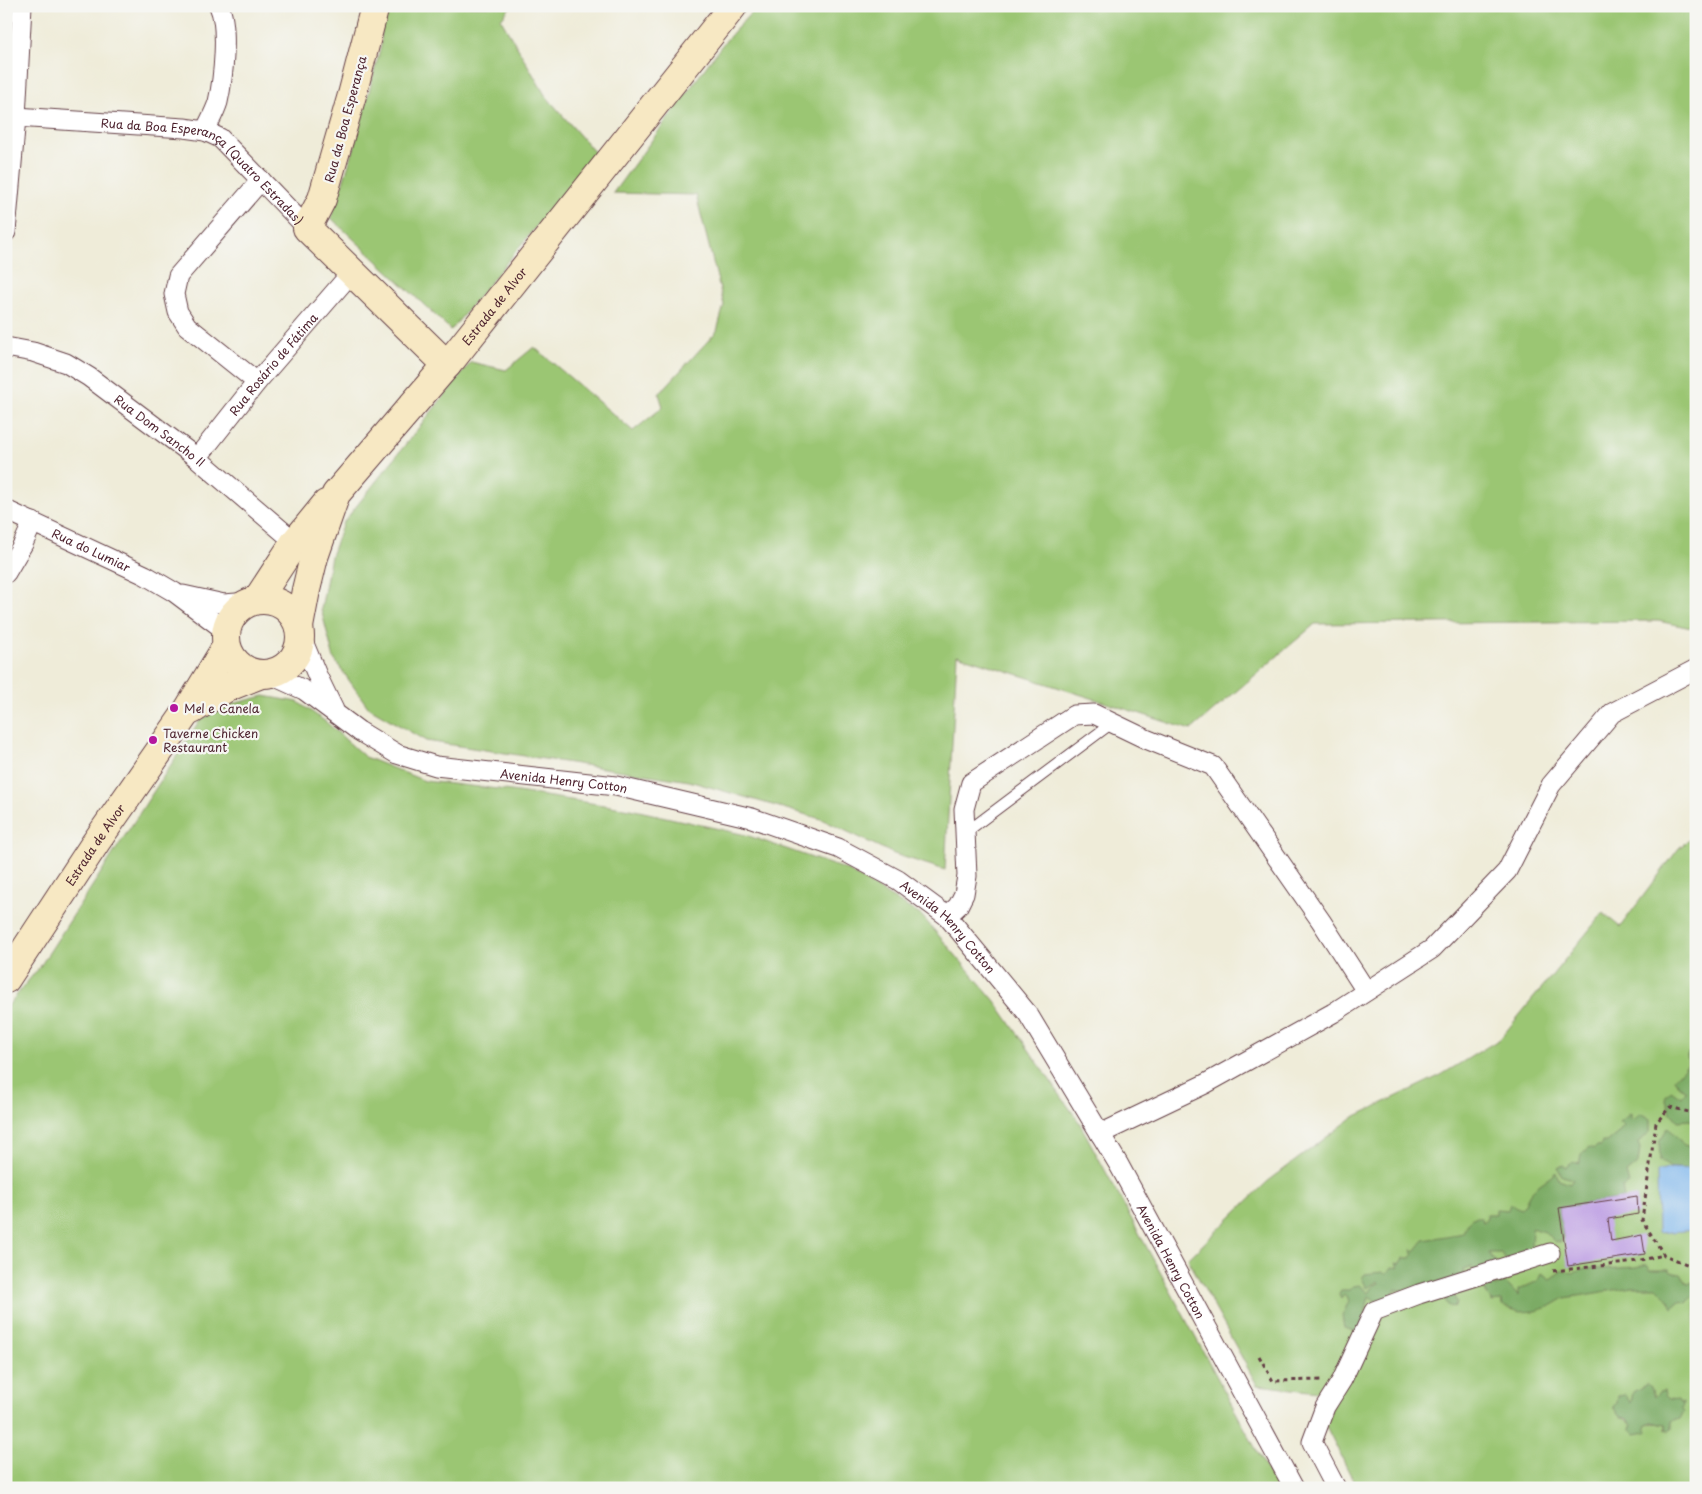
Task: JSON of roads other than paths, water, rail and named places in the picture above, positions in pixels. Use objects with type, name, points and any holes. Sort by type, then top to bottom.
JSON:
[{"type":"street","points":[[6,232],[16,117],[22,6]]},
{"type":"street","points":[[205,131],[217,104],[222,75],[225,39],[219,6]]},
{"type":"street","name":"Rua da Boa Esperança","points":[[308,228],[322,199],[375,6]]},
{"type":"street","name":"Estrada de Alvor","points":[[6,978],[96,842],[186,713],[226,639],[231,617],[236,610],[253,601],[315,516],[447,365],[733,6]]},
{"type":"street","name":"Rua da Boa Esperança (Quatro Estradas)","points":[[16,117],[184,128],[205,131],[220,138],[447,365]]},
{"type":"street","points":[[257,382],[188,326],[178,312],[174,294],[178,276],[261,180]]},
{"type":"street","name":"Rua Rosário de Fátima","points":[[197,458],[257,382],[352,272]]},
{"type":"street","name":"Rua Dom Sancho II","points":[[6,347],[33,352],[66,364],[89,377],[197,458],[295,542]]},
{"type":"street","name":"Estrada de Alvor","points":[[186,713],[226,688],[276,672],[290,663],[298,650],[306,590],[314,557],[336,494]]},
{"type":"street","name":"Rua do Lumiar","points":[[6,510],[144,575],[174,592]]},
{"type":"street","points":[[6,574],[33,522]]},
{"type":"street","points":[[174,592],[224,604],[264,599],[280,603],[292,613],[317,675],[336,713]]},
{"type":"street","points":[[174,592],[226,639],[234,661],[239,666],[246,670],[265,674]]},
{"type":"street","points":[[1100,1134],[1206,1084],[1332,1013],[1432,950],[1507,871],[1550,785],[1612,713],[1696,669]]},
{"type":"street","name":"Avenida Henry Cotton","points":[[265,674],[304,690],[359,731],[397,754],[436,766],[616,786],[752,818],[838,848],[898,880],[947,916],[1028,1014],[1119,1165],[1294,1488]]},
{"type":"street","points":[[947,916],[958,906],[964,894],[967,876],[964,809],[971,783],[1074,715],[1094,714],[1146,739],[1213,766],[1321,921],[1366,992]]},
{"type":"street","points":[[1336,1488],[1312,1442],[1325,1407],[1342,1380],[1374,1311],[1419,1294],[1551,1262]]},
{"type":"lane","points":[[965,833],[1112,723]]},
{"type":"water","points":[[1671,1168],[1696,1169],[1696,1230],[1658,1233],[1657,1172]]},
{"type":"place","name":"Mel e Canela","points":[[174,708]]},
{"type":"place","name":"Taverne Chicken Restaurant","points":[[153,740]]}]
